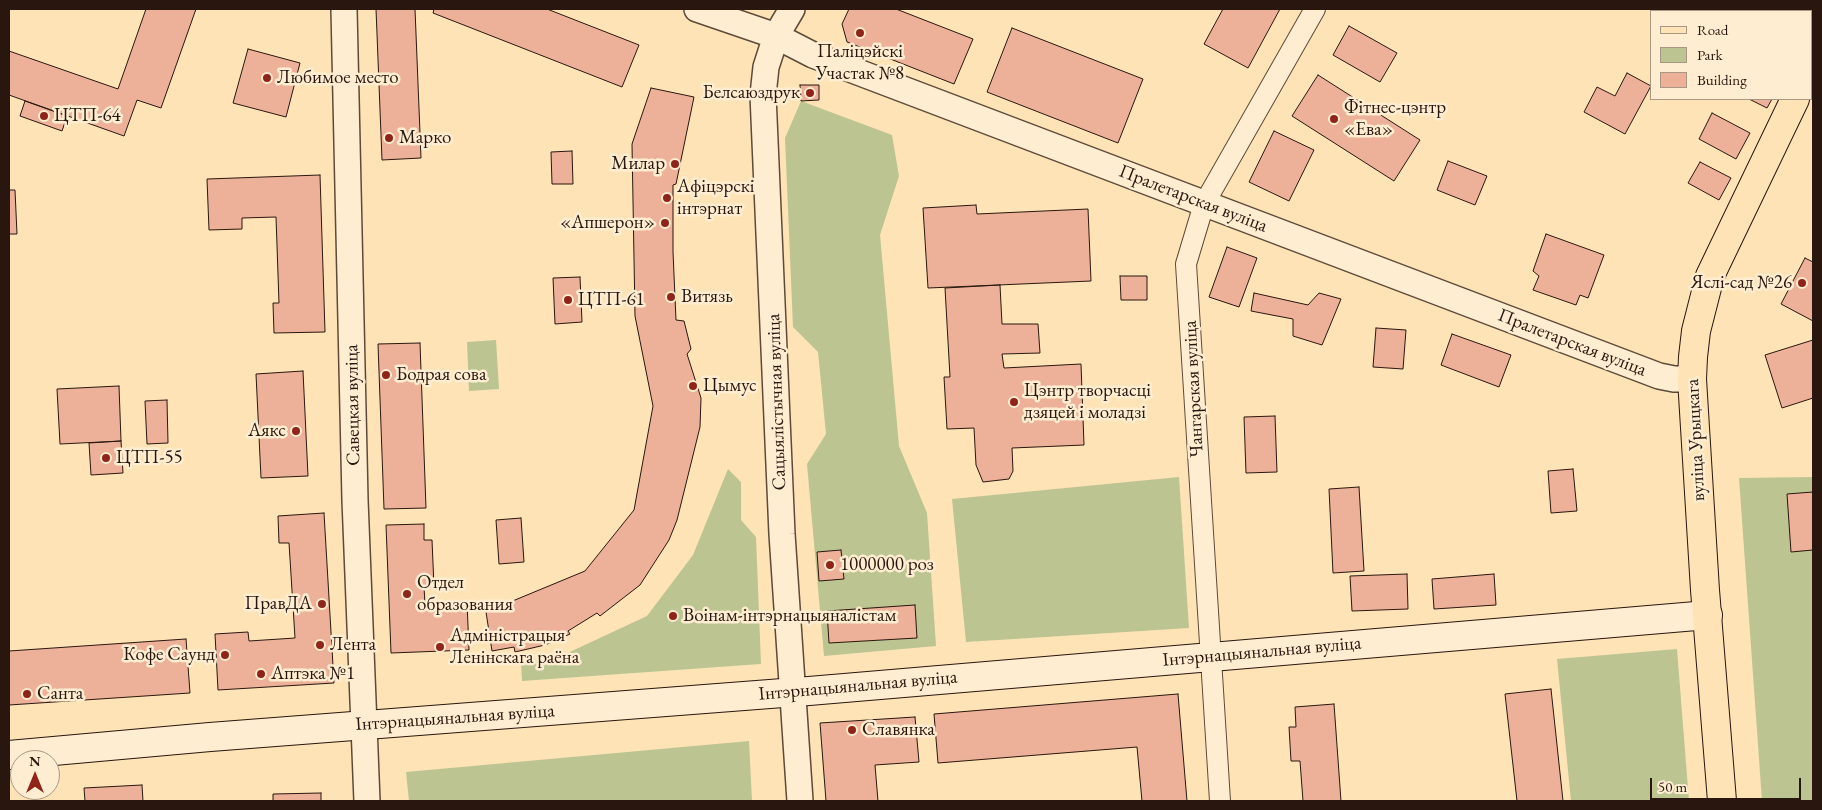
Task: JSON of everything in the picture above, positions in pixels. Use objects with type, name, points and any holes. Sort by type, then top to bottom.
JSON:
[{"type":"main road","name":"вуліца Урыцкага","points":[[1722,801],[1692,379],[1696,331],[1710,276],[1795,100]]},
{"type":"main road","name":"Інтэрнацыянальная вуліца","points":[[9,755],[363,725],[792,692],[1708,615]]},
{"type":"street","name":"Савецкая вуліца","points":[[344,9],[355,500],[367,801]]},
{"type":"street","name":"Пралетарская вуліца","points":[[697,9],[776,36],[813,55],[1659,376],[1674,379],[1692,379]]},
{"type":"street","name":"Сацыялістычная вуліца","points":[[792,9],[776,36],[766,67],[763,94],[782,534],[800,801]]},
{"type":"street","name":"Чангарская вуліца","points":[[1220,801],[1186,264],[1204,204],[1314,9]]},
{"type":"green space","points":[[801,101],[892,135],[899,176],[880,235],[899,446],[927,513],[936,646],[824,656],[807,464],[826,434],[818,352],[793,327],[785,138]]},
{"type":"green space","points":[[496,340],[499,389],[469,391],[467,342]]},
{"type":"green space","points":[[728,469],[741,482],[741,520],[756,537],[761,664],[522,681],[521,662],[559,657],[647,616],[693,555]]},
{"type":"green space","points":[[1179,477],[1189,628],[966,642],[952,499]]},
{"type":"green space","points":[[1813,477],[1813,801],[1762,801],[1739,478]]},
{"type":"green space","points":[[1677,649],[1689,801],[1571,801],[1557,659]]},
{"type":"green space","points":[[749,741],[752,801],[409,801],[406,772]]},
{"type":"building","points":[[146,9],[196,9],[161,108],[137,100],[124,136],[9,95],[9,51],[118,89]]},
{"type":"building","points":[[376,9],[415,9],[421,158],[382,160]]},
{"type":"building","points":[[434,9],[547,9],[639,45],[622,87],[433,13]]},
{"type":"building","points":[[849,9],[896,9],[973,39],[954,84],[847,42],[842,24]]},
{"type":"building","points":[[1223,9],[1280,9],[1248,68],[1204,44]]},
{"type":"building","points":[[1715,9],[1749,9],[1748,10]]},
{"type":"building","points":[[1805,9],[1807,10],[1758,10]]},
{"type":"building","points":[[1349,26],[1397,53],[1380,82],[1333,55]]},
{"type":"building","points":[[1012,28],[1143,79],[1118,143],[987,92]]},
{"type":"building","points":[[248,49],[300,63],[286,117],[233,103]]},
{"type":"building","points":[[1627,73],[1650,85],[1625,134],[1584,112],[1597,87],[1615,96]]},
{"type":"building","points":[[1318,75],[1420,140],[1394,181],[1292,116]]},
{"type":"building","name":"Белсаюздрук","points":[[800,85],[819,85],[819,100],[801,101]]},
{"type":"building","points":[[651,88],[694,97],[676,184],[673,185],[673,252],[676,320],[684,321],[691,349],[687,354],[701,398],[700,427],[677,520],[669,540],[640,585],[600,616],[597,613],[568,631],[570,634],[545,645],[515,652],[514,647],[492,651],[486,612],[585,571],[634,510],[653,406],[635,316],[632,144]]},
{"type":"building","points":[[1751,100],[1771,100],[1767,108]]},
{"type":"building","name":"ЦТП-64","points":[[25,101],[67,116],[62,131],[20,116]]},
{"type":"building","points":[[1712,113],[1750,133],[1736,159],[1699,139]]},
{"type":"building","points":[[1274,131],[1314,150],[1289,201],[1249,182]]},
{"type":"building","points":[[572,151],[573,184],[552,184],[551,152]]},
{"type":"building","points":[[1448,161],[1487,176],[1475,205],[1437,190]]},
{"type":"building","points":[[1700,162],[1731,178],[1719,200],[1688,183]]},
{"type":"building","points":[[320,175],[325,332],[274,333],[273,303],[279,303],[276,217],[242,218],[242,229],[209,230],[207,179]]},
{"type":"building","points":[[9,190],[15,190],[17,234],[9,234]]},
{"type":"building","points":[[976,205],[977,214],[1088,209],[1091,281],[928,288],[923,208]]},
{"type":"building","points":[[1546,234],[1604,255],[1588,298],[1580,295],[1576,305],[1533,290],[1539,276],[1533,271]]},
{"type":"building","points":[[1227,247],[1257,258],[1239,307],[1209,297]]},
{"type":"building","name":"Яслі-сад №26","points":[[1805,258],[1813,262],[1813,321],[1781,304]]},
{"type":"building","points":[[1120,276],[1147,276],[1147,300],[1121,300]]},
{"type":"building","name":"ЦТП-61","points":[[580,277],[582,322],[555,324],[553,278]]},
{"type":"building","name":"Цэнтр творчасці дзяцей і моладзі","points":[[1000,285],[1002,324],[1038,324],[1040,353],[1002,354],[1004,368],[1081,364],[1084,445],[1012,448],[1013,471],[1009,479],[983,482],[976,465],[974,428],[947,429],[944,377],[950,377],[945,288]]},
{"type":"building","points":[[1254,293],[1308,305],[1319,293],[1341,299],[1322,345],[1293,336],[1293,319],[1251,311]]},
{"type":"building","points":[[1376,328],[1406,330],[1403,369],[1373,367]]},
{"type":"building","points":[[1452,334],[1511,355],[1499,387],[1441,365]]},
{"type":"building","points":[[1813,340],[1813,398],[1782,408],[1765,355]]},
{"type":"building","points":[[420,343],[426,508],[384,509],[378,344]]},
{"type":"building","points":[[303,371],[308,476],[261,478],[256,374]]},
{"type":"building","points":[[119,386],[121,441],[60,444],[57,389]]},
{"type":"building","points":[[167,400],[168,443],[147,444],[145,401]]},
{"type":"building","points":[[1275,416],[1277,472],[1246,473],[1244,417]]},
{"type":"building","name":"ЦТП-55","points":[[121,441],[123,473],[91,475],[89,443]]},
{"type":"building","points":[[1573,469],[1577,511],[1551,513],[1548,471]]},
{"type":"building","points":[[1359,487],[1364,571],[1333,573],[1329,489]]},
{"type":"building","points":[[1813,492],[1813,550],[1791,552],[1787,494]]},
{"type":"building","points":[[324,513],[334,683],[218,690],[215,634],[248,632],[249,641],[295,638],[289,543],[279,543],[278,516]]},
{"type":"building","points":[[521,518],[524,562],[499,564],[496,520]]},
{"type":"building","name":"Отдел образования","points":[[424,524],[424,540],[432,540],[434,587],[424,587],[425,604],[467,602],[469,650],[391,653],[386,525]]},
{"type":"building","name":"1000000 роз","points":[[841,550],[844,579],[819,581],[817,552]]},
{"type":"building","points":[[1407,574],[1408,609],[1352,611],[1350,576]]},
{"type":"building","points":[[1494,574],[1496,605],[1434,609],[1432,579]]},
{"type":"building","points":[[915,605],[917,638],[829,643],[827,611]]},
{"type":"building","points":[[186,639],[190,693],[9,705],[9,651]]},
{"type":"building","points":[[1551,689],[1563,801],[1517,801],[1505,694]]},
{"type":"building","points":[[1178,694],[1187,801],[1142,801],[1137,747],[938,763],[934,714]]},
{"type":"building","points":[[1334,704],[1341,801],[1303,801],[1300,761],[1291,761],[1289,727],[1296,727],[1295,707]]},
{"type":"building","points":[[915,717],[919,762],[875,765],[878,801],[826,801],[820,723]]},
{"type":"building","points":[[142,785],[143,801],[85,801],[84,788]]},
{"type":"building","points":[[321,793],[321,801],[273,801],[273,794]]},
{"type":"place","name":"Паліцэйскі Участак №8","points":[[860,33]]},
{"type":"place","name":"Любимое место","points":[[267,78]]},
{"type":"place","name":"Белсаюздрук","points":[[810,93]]},
{"type":"place","name":"ЦТП-64","points":[[44,116]]},
{"type":"place","name":"Фітнес-цэнтр «Ева»","points":[[1334,119]]},
{"type":"place","name":"Марко","points":[[389,138]]},
{"type":"place","name":"Милар","points":[[675,164]]},
{"type":"place","name":"Афіцэрскі інтэрнат","points":[[667,198]]},
{"type":"place","name":"«Апшерон»","points":[[665,223]]},
{"type":"place","name":"Яслі-сад №26","points":[[1802,283]]},
{"type":"place","name":"Витязь","points":[[671,297]]},
{"type":"place","name":"ЦТП-61","points":[[568,300]]},
{"type":"place","name":"Бодрая сова","points":[[386,375]]},
{"type":"place","name":"Цымус","points":[[693,386]]},
{"type":"place","name":"Цэнтр творчасці дзяцей і моладзі","points":[[1014,402]]},
{"type":"place","name":"Аякс","points":[[296,431]]},
{"type":"place","name":"ЦТП-55","points":[[106,458]]},
{"type":"place","name":"1000000 роз","points":[[830,565]]},
{"type":"place","name":"Отдел образования","points":[[407,594]]},
{"type":"place","name":"ПравДА","points":[[322,604]]},
{"type":"place","name":"Воінам-інтэрнацыяналістам","points":[[673,616]]},
{"type":"place","name":"Лента","points":[[320,645]]},
{"type":"place","name":"Адміністрацыя Ленінскага раёна","points":[[440,647]]},
{"type":"place","name":"Кофе Саунд","points":[[225,655]]},
{"type":"place","name":"Аптэка №1","points":[[261,674]]},
{"type":"place","name":"Санта","points":[[27,694]]},
{"type":"place","name":"Славянка","points":[[852,730]]}]
